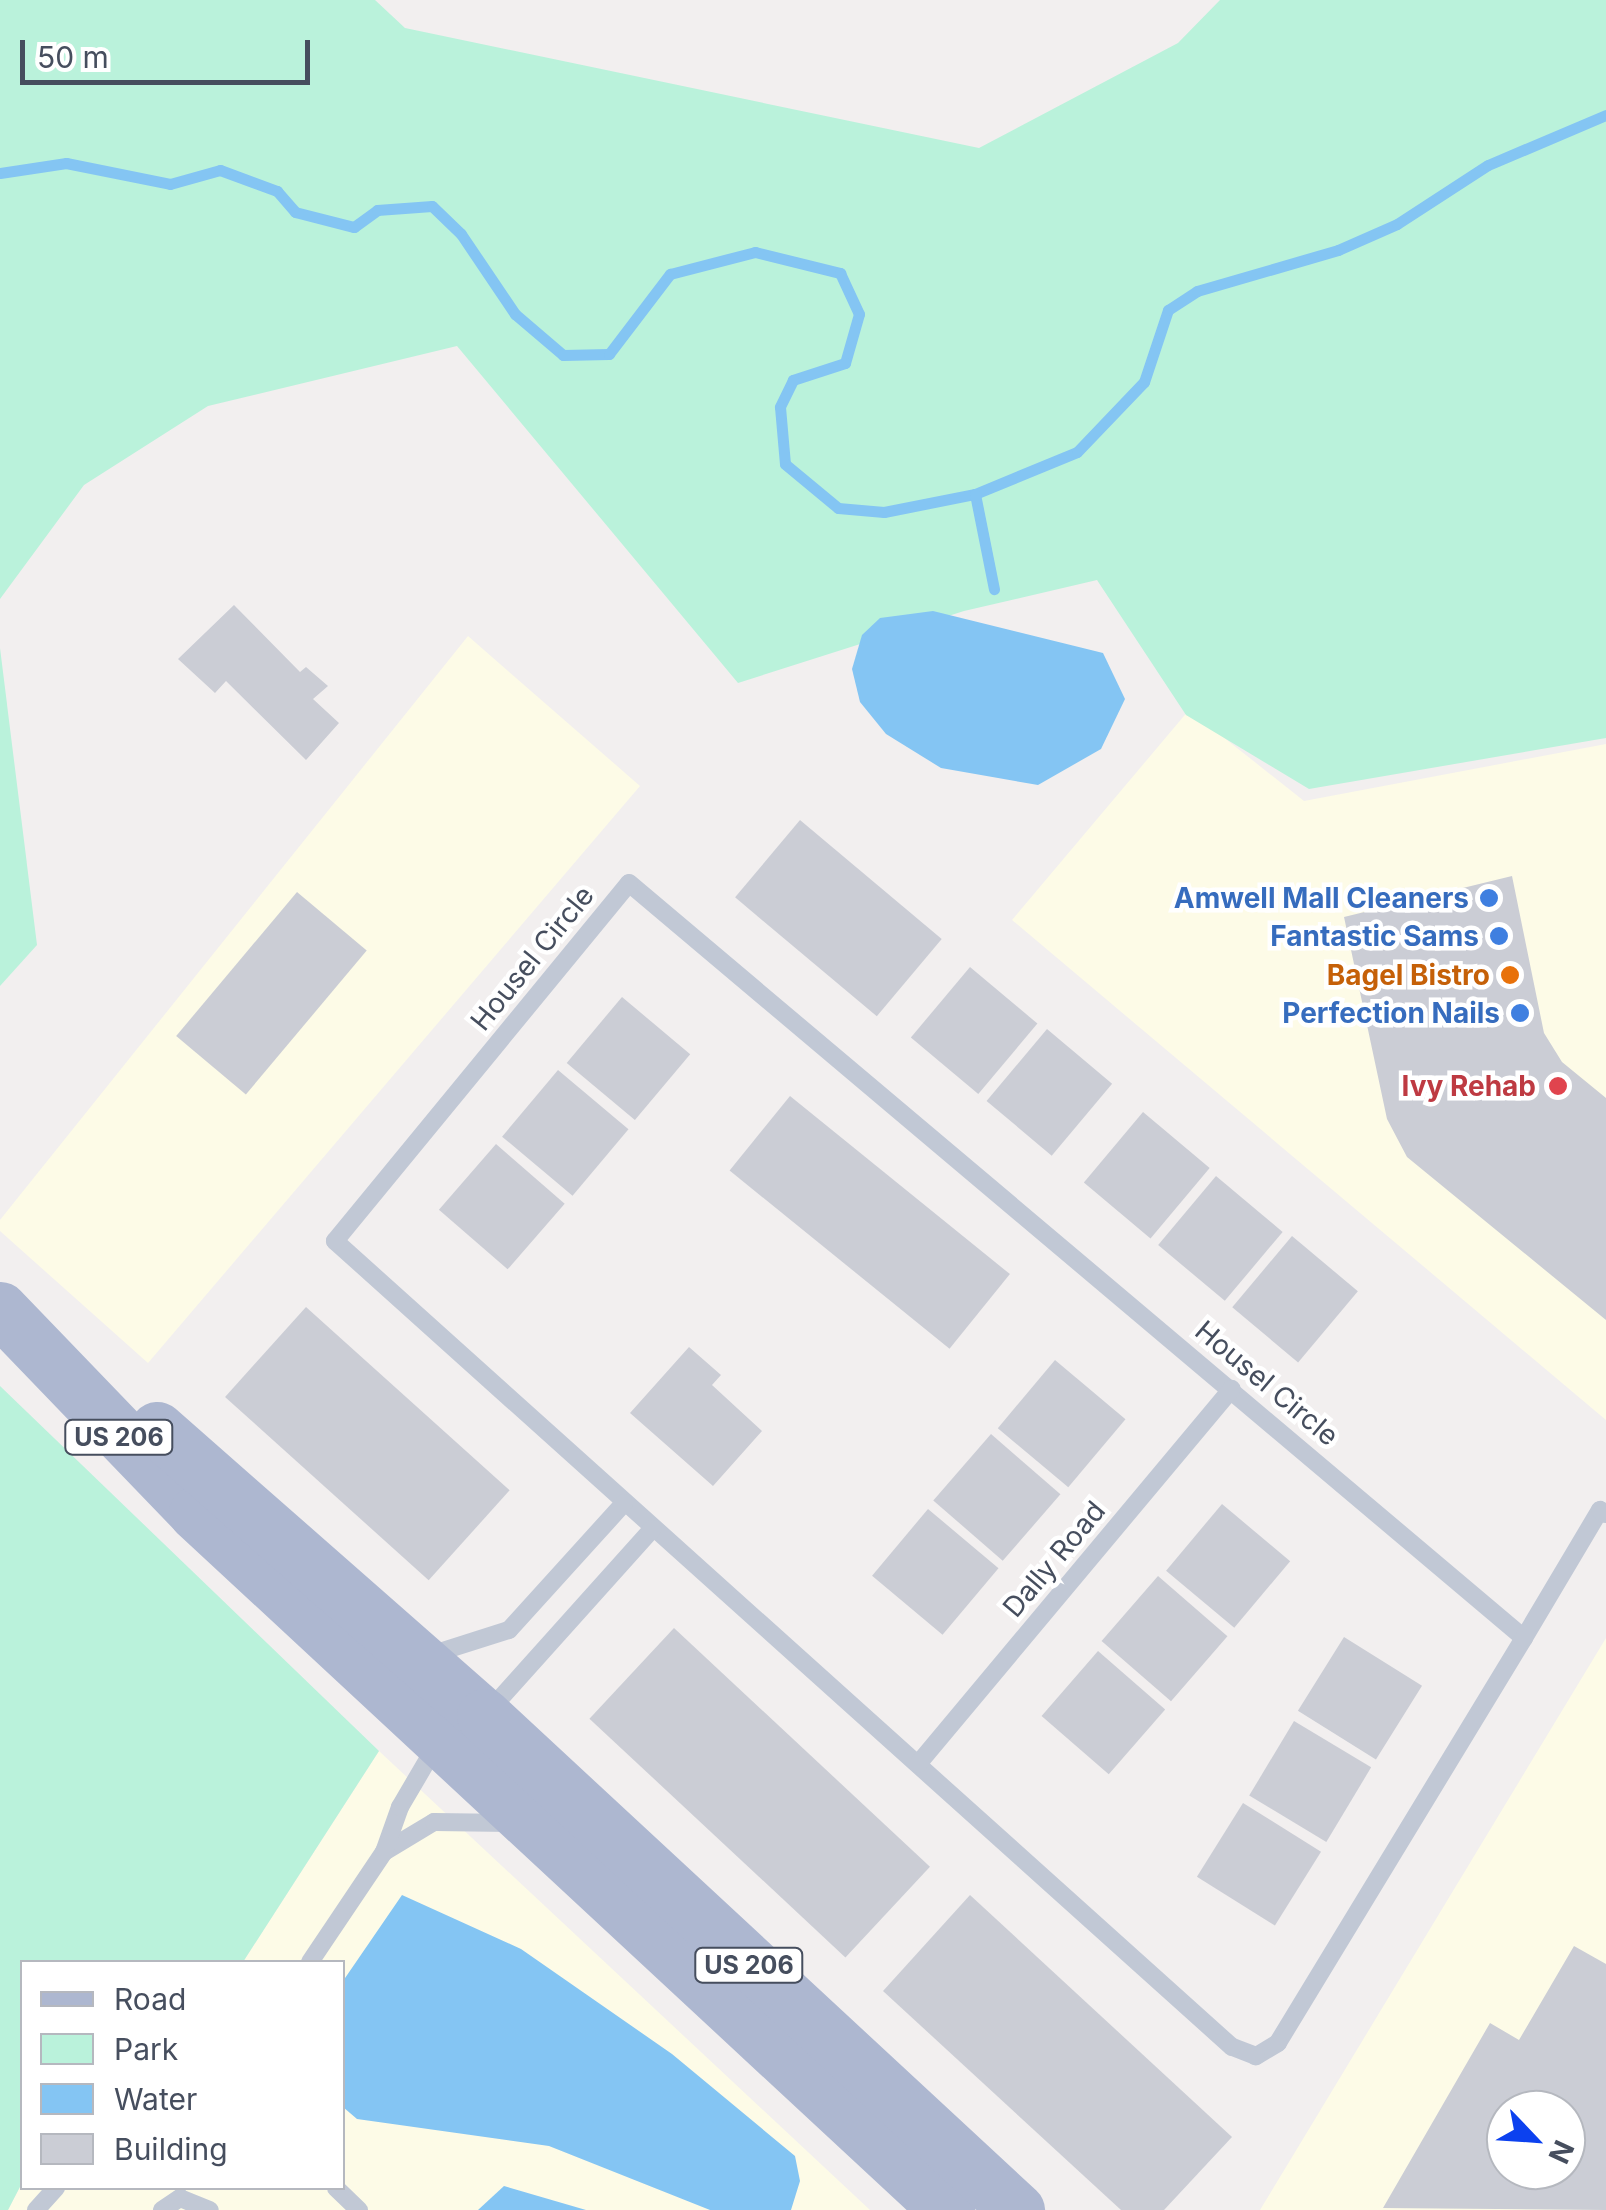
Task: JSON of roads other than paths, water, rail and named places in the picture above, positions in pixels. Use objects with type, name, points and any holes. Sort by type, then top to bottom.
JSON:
[{"type":"main road","name":"US 206","points":[[0,1309],[50,1354],[169,1486],[464,1726],[1017,2210]]},
{"type":"main road","name":"US 206","points":[[50,1354],[120,1398],[419,1657],[538,1826],[947,2210]]},
{"type":"lane","name":"Housel Circle","points":[[630,883],[1232,1389],[1524,1638],[1278,2043],[1256,2056],[1232,2047],[335,1241],[630,883]]},
{"type":"lane","name":"Dally Road","points":[[918,1764],[1232,1389]]},
{"type":"lane","points":[[419,1657],[509,1630],[624,1504]]},
{"type":"lane","points":[[1524,1638],[1600,1510],[1606,1514]]},
{"type":"lane","points":[[311,1960],[384,1852],[400,1807],[464,1726],[652,1529]]},
{"type":"lane","points":[[384,1852],[434,1822],[538,1826]]},
{"type":"lane","points":[[36,2210],[54,2190]]},
{"type":"lane","points":[[338,2190],[359,2210]]},
{"type":"lane","points":[[162,2210],[180,2198],[210,2210]]},
{"type":"water","points":[[933,611],[1103,653],[1125,699],[1101,749],[1038,785],[941,768],[886,734],[860,702],[852,669],[862,635],[880,618]]},
{"type":"water","points":[[402,1895],[521,1949],[672,2054],[795,2156],[800,2181],[791,2210],[710,2210],[549,2146],[357,2119],[345,2109],[345,1978]]},
{"type":"water","points":[[504,2186],[586,2210],[478,2210]]},
{"type":"waterway","points":[[0,173],[66,163],[170,184],[220,170],[277,191],[295,212],[354,227],[377,210],[432,206],[461,234],[515,314],[563,355],[609,354],[670,274],[755,252],[840,273],[859,314],[845,363],[793,380],[780,407],[785,464],[838,508],[884,512],[975,494],[1077,452],[1144,382],[1168,310],[1197,291],[1338,250],[1397,224],[1488,165],[1606,115]]},
{"type":"waterway","points":[[975,494],[994,589]]},
{"type":"place","name":"Amwell Mall Cleaners","points":[[1489,898]]},
{"type":"place","name":"Fantastic Sams","points":[[1499,936]]},
{"type":"place","name":"Bagel Bistro","points":[[1510,975]]},
{"type":"place","name":"Perfection Nails","points":[[1520,1013]]},
{"type":"place","name":"Ivy Rehab","points":[[1558,1086]]}]
